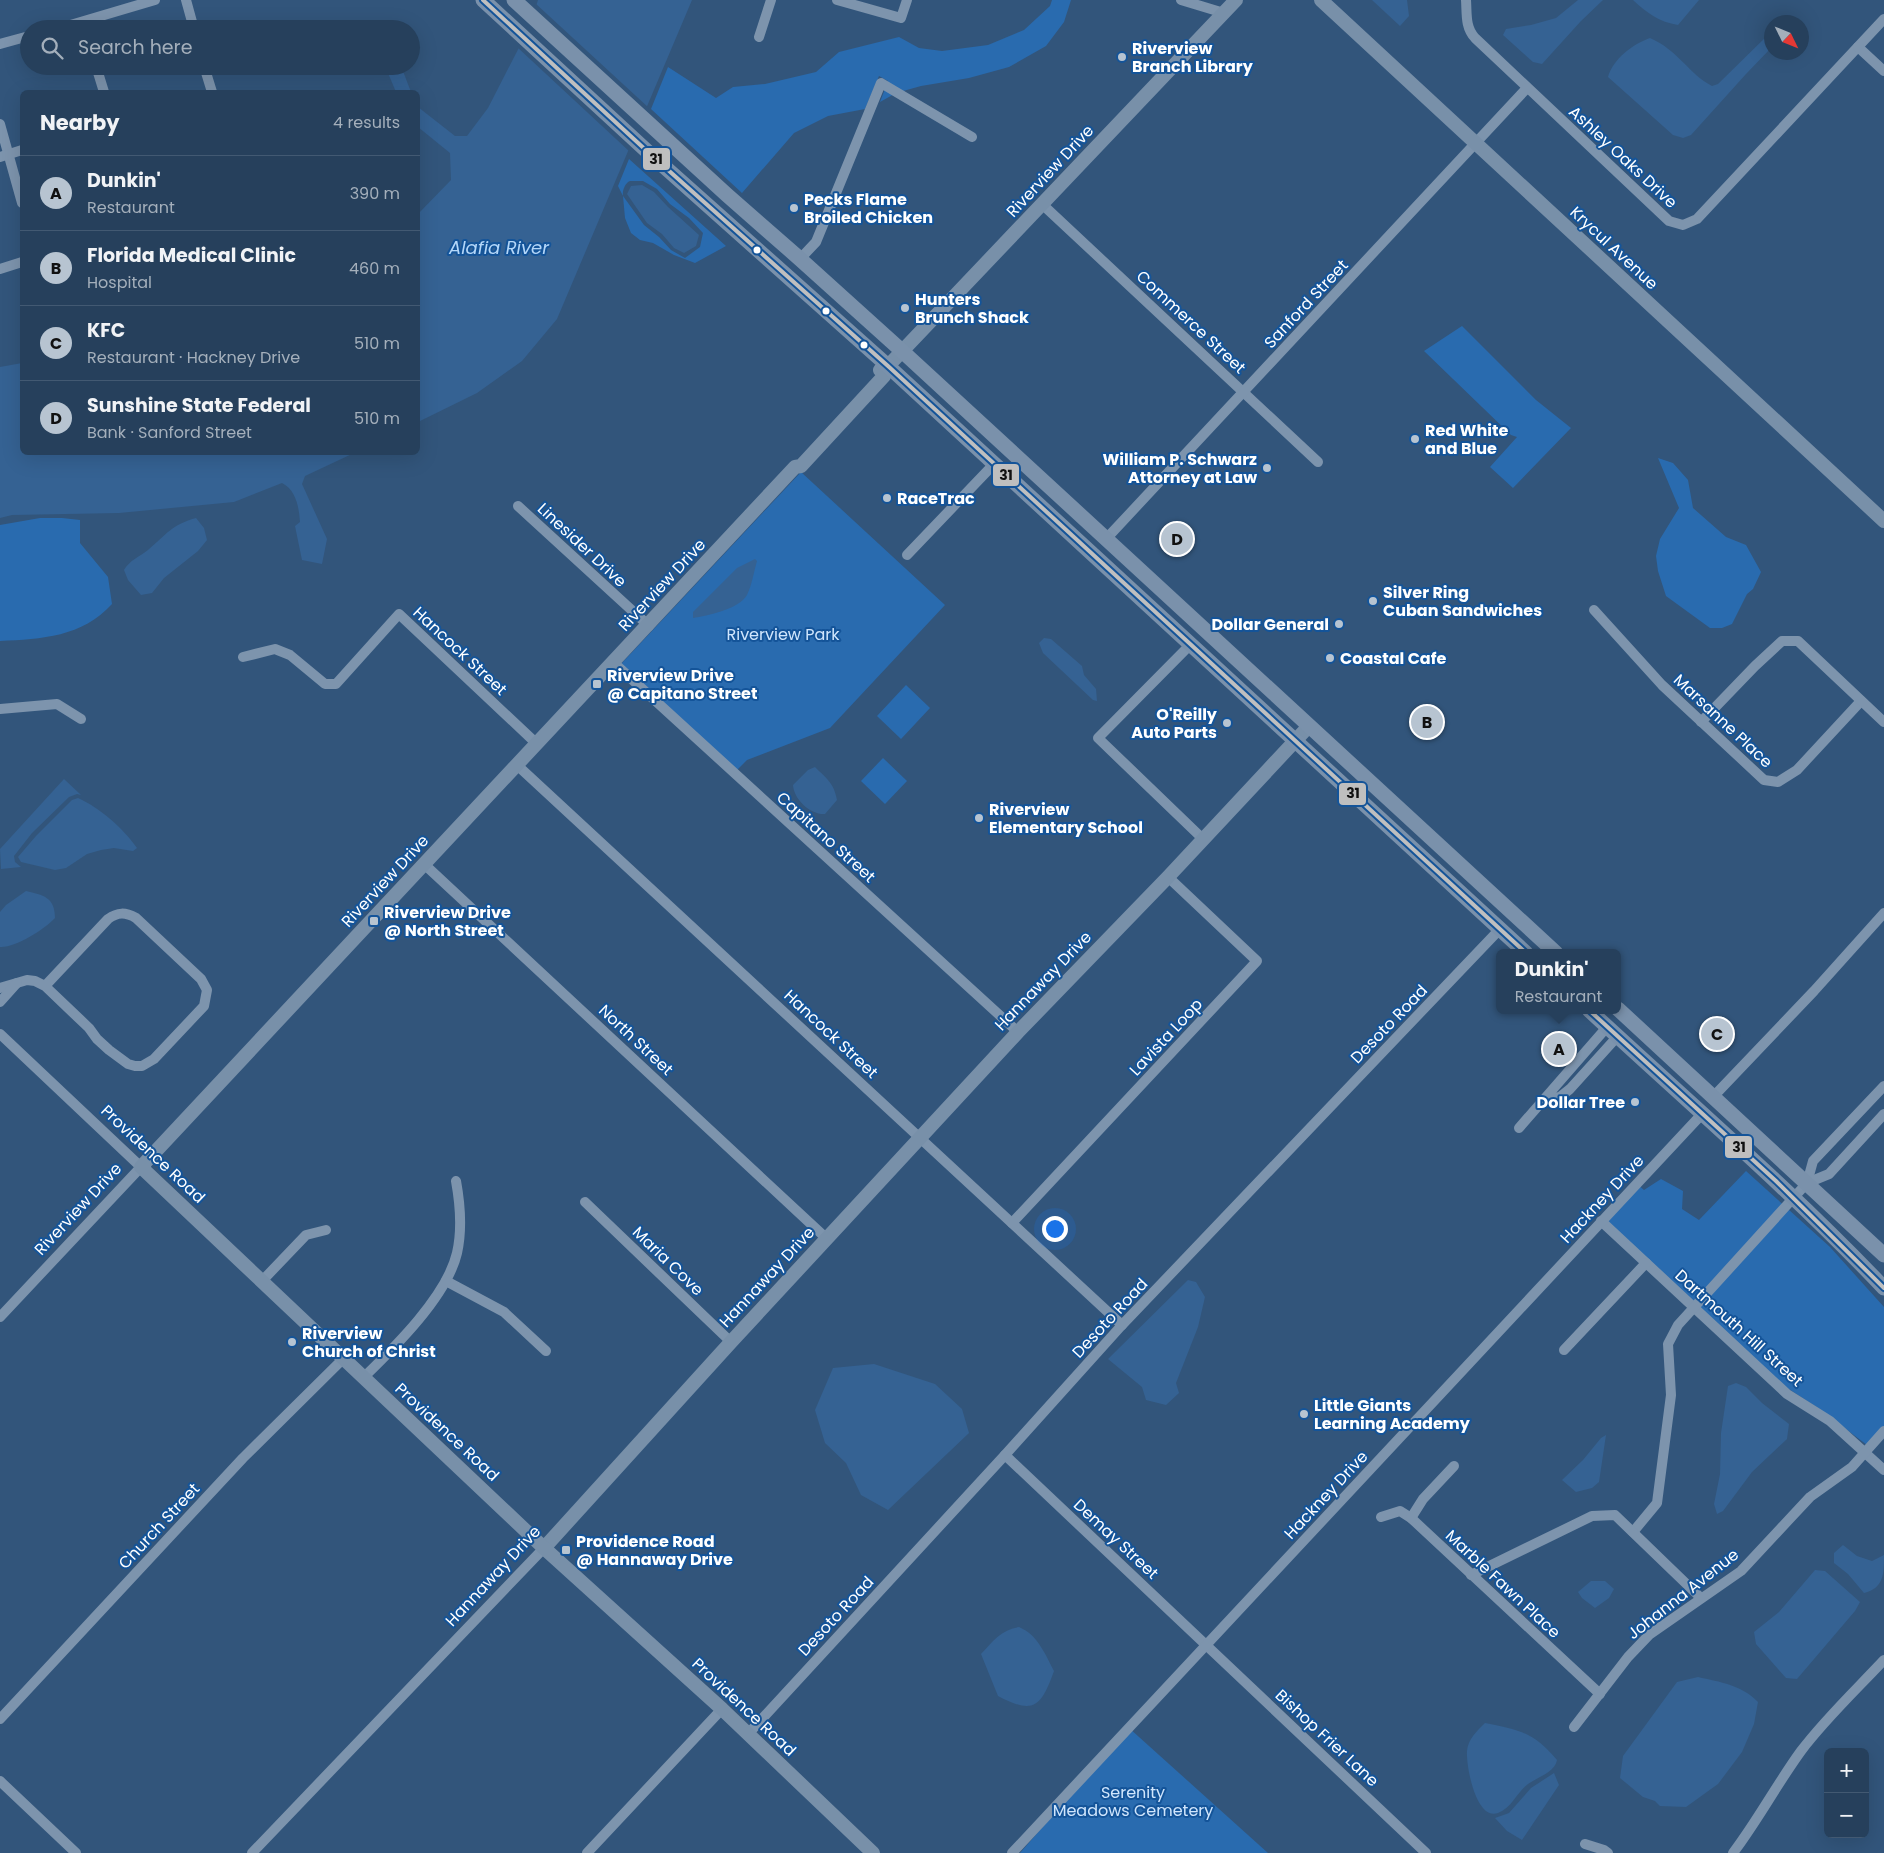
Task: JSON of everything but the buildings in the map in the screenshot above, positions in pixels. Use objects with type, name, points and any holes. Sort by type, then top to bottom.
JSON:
[{"type":"main road","points":[[483,0],[649,153],[888,366],[1522,949]]},
{"type":"main road","points":[[514,0],[659,134],[902,351],[1552,949]]},
{"type":"main road","points":[[722,217],[744,224],[783,259],[800,259]]},
{"type":"main road","points":[[1000,469],[1030,485],[1086,535],[1095,539],[1106,540]]},
{"type":"main road","points":[[1096,558],[1102,555],[1112,559],[1190,631],[1217,642]]},
{"type":"main road","points":[[1414,850],[1433,858],[1452,870],[1488,903],[1493,906],[1504,905]]},
{"type":"main road","points":[[1500,929],[1506,928],[1517,931],[1537,949]]},
{"type":"main road","points":[[1621,1012],[1884,1255]]},
{"type":"main road","points":[[1592,1014],[1792,1198],[1884,1288]]},
{"type":"main road","points":[[1608,1014],[1618,1019],[1620,1014]]},
{"type":"main road","points":[[1612,1032],[1618,1026],[1625,1030],[1665,1066],[1698,1084]]},
{"type":"main road","points":[[1854,1257],[1884,1276]]},
{"type":"street","points":[[98,20],[155,0]]},
{"type":"street","points":[[186,0],[192,20]]},
{"type":"street","points":[[758,37],[771,0]]},
{"type":"street","points":[[837,0],[901,18],[907,0]]},
{"type":"street","points":[[1181,0],[1224,13]]},
{"type":"street","name":"Riverview Drive","points":[[0,1317],[795,468],[801,466],[884,376],[888,366],[902,351],[1043,205],[1236,0]]},
{"type":"street","name":"Krycul Avenue","points":[[1321,0],[1884,521]]},
{"type":"street","name":"Ashley Oaks Drive","points":[[1466,0],[1467,25],[1470,33],[1669,221],[1683,225],[1697,218],[1884,19]]},
{"type":"street","points":[[0,44],[20,38]]},
{"type":"street","points":[[1858,47],[1884,71]]},
{"type":"street","points":[[99,75],[103,90]]},
{"type":"street","points":[[207,75],[211,90]]},
{"type":"street","points":[[800,259],[816,242],[882,83],[972,137]]},
{"type":"street","name":"Sanford Street","points":[[1106,540],[1527,88]]},
{"type":"street","points":[[0,124],[5,155],[20,197]]},
{"type":"street","points":[[5,155],[20,151]]},
{"type":"street","name":"Commerce Street","points":[[1043,205],[1318,462]]},
{"type":"street","points":[[0,269],[20,263]]},
{"type":"street","points":[[907,555],[1000,469]]},
{"type":"street","name":"Linesider Drive","points":[[518,506],[649,626]]},
{"type":"street","name":"Marsanne Place","points":[[1594,610],[1662,686],[1764,780],[1778,782],[1797,770],[1861,701]]},
{"type":"street","name":"Hancock Street","points":[[243,657],[275,649],[290,655],[325,684],[336,684],[399,614],[537,744]]},
{"type":"street","points":[[1701,722],[1782,641],[1798,641],[1884,722]]},
{"type":"street","points":[[1190,645],[1098,738],[1203,839]]},
{"type":"street","name":"Capitano Street","points":[[614,663],[1018,1032]]},
{"type":"street","points":[[0,709],[57,704],[81,719]]},
{"type":"street","name":"Hannaway Drive","points":[[252,1853],[544,1548],[826,1238],[1018,1032],[1168,877],[1309,726]]},
{"type":"street","name":"Hancock Street","points":[[518,766],[1122,1325]]},
{"type":"street","name":"North Street","points":[[424,864],[826,1238]]},
{"type":"street","name":"Lavista Loop","points":[[1012,1223],[1257,961],[1168,877]]},
{"type":"street","points":[[0,988],[27,980],[35,981],[45,986],[109,1050],[128,1064],[134,1066],[142,1066],[154,1059],[204,1006],[207,990],[201,979],[136,918],[123,912],[115,914],[108,919],[45,986]]},
{"type":"street","points":[[1713,1097],[1814,991],[1884,913]]},
{"type":"street","name":"Desoto Road","points":[[748,1734],[1122,1325],[1500,929]]},
{"type":"street","points":[[0,1002],[18,983]]},
{"type":"street","points":[[1519,1128],[1545,1099],[1612,1032]]},
{"type":"street","name":"Providence Road","points":[[0,1034],[544,1548],[722,1709],[873,1853]]},
{"type":"street","points":[[1807,1183],[1813,1161],[1884,1086]]},
{"type":"street","name":"Hackney Drive","points":[[1012,1853],[1702,1114]]},
{"type":"street","points":[[1633,1532],[1657,1504],[1672,1395],[1668,1344],[1678,1325],[1792,1198],[1807,1183],[1829,1174],[1884,1114]]},
{"type":"street","points":[[364,1378],[425,1312],[446,1281],[457,1254],[460,1206],[456,1181]]},
{"type":"street","name":"Maria Cove","points":[[585,1202],[730,1342]]},
{"type":"street","name":"Dartmouth Hill Street","points":[[1601,1221],[1787,1394],[1830,1421],[1884,1470]]},
{"type":"street","points":[[262,1281],[306,1235],[326,1230]]},
{"type":"street","points":[[1564,1350],[1646,1263]]},
{"type":"street","points":[[446,1281],[504,1312],[546,1351]]},
{"type":"street","name":"Church Street","points":[[0,1720],[243,1458],[344,1358]]},
{"type":"street","name":"Johanna Avenue","points":[[1574,1727],[1628,1657],[1649,1636],[1741,1571],[1810,1497],[1852,1467],[1884,1431]]},
{"type":"street","name":"Demay Street","points":[[1005,1455],[1207,1644]]},
{"type":"street","points":[[1381,1516],[1400,1511],[1411,1518],[1423,1498],[1454,1466]]},
{"type":"street","points":[[1471,1575],[1592,1516],[1615,1515],[1702,1598]]},
{"type":"street","name":"Marble Fawn Place","points":[[1411,1518],[1600,1694]]},
{"type":"street","name":"Bishop Frier Lane","points":[[1207,1644],[1426,1853]]},
{"type":"street","points":[[1733,1853],[1753,1826],[1801,1751],[1884,1660]]},
{"type":"street","points":[[587,1853],[722,1709]]},
{"type":"street","points":[[0,1781],[76,1853]]},
{"type":"street","points":[[1584,1844],[1608,1853]]},
{"type":"green space","points":[[1052,0],[1071,0],[1064,22],[1046,46],[1009,67],[969,78],[921,86],[896,93],[880,102],[888,81],[879,76],[865,109],[828,116],[794,133],[742,193],[651,109],[668,67],[716,98],[733,87],[765,84],[816,72],[839,52],[899,37],[919,48],[942,51],[988,45],[1024,30],[1050,6]]},
{"type":"green space","points":[[629,159],[726,246],[695,263],[674,255],[653,243],[640,240],[631,233],[625,218],[623,196],[618,186]],"holes":[[[630,181],[643,181],[657,189],[670,204],[689,218],[703,233],[700,247],[685,258],[671,250],[644,225],[623,196],[625,185]]]},
{"type":"green space","points":[[1462,326],[1536,400],[1571,428],[1513,488],[1490,467],[1517,437],[1511,435],[1424,351]]},
{"type":"green space","points":[[1658,458],[1673,463],[1688,480],[1693,508],[1726,537],[1746,545],[1761,572],[1753,589],[1747,594],[1732,624],[1722,628],[1710,628],[1666,596],[1658,571],[1656,556],[1660,539],[1679,508]]},
{"type":"green space","name":"Riverview Park","points":[[801,472],[945,605],[830,728],[747,760],[736,771],[621,664]]},
{"type":"green space","points":[[40,518],[80,520],[80,543],[108,577],[112,604],[100,615],[74,630],[46,637],[0,641],[0,525]]},
{"type":"green space","points":[[906,685],[930,708],[901,739],[877,716]]},
{"type":"green space","points":[[883,758],[907,781],[885,804],[861,781]]},
{"type":"green space","points":[[1746,1171],[1830,1247],[1884,1307],[1884,1426],[1867,1445],[1818,1408],[1775,1380],[1603,1222],[1638,1185],[1644,1190],[1661,1179],[1683,1191],[1682,1209],[1699,1220]]},
{"type":"green space","name":"Serenity Meadows Cemetery","points":[[1129,1728],[1268,1853],[1020,1853]]},
{"type":"water","name":"Alafia River","points":[[538,0],[692,0],[557,319],[522,361],[477,393],[420,421],[420,212],[451,180],[450,153],[420,129],[420,109],[455,136],[467,136],[488,108],[529,28]]},
{"type":"water","points":[[1372,0],[1407,0],[1409,16],[1400,26]]},
{"type":"water","points":[[1578,0],[1603,0],[1542,64],[1533,62],[1503,35],[1506,29],[1556,18]]},
{"type":"water","points":[[1633,0],[1699,0],[1678,25],[1665,22],[1654,16]]},
{"type":"water","points":[[1650,38],[1676,55],[1704,81],[1712,86],[1718,84],[1764,39],[1764,55],[1691,135],[1683,138],[1673,135],[1608,77],[1619,58],[1637,44]]},
{"type":"water","points":[[389,75],[404,75],[410,90],[395,90]]},
{"type":"water","points":[[642,185],[654,192],[699,235],[696,246],[684,253],[674,248],[662,234],[647,223],[627,194],[631,186]]},
{"type":"water","points":[[20,363],[20,455],[350,455],[305,476],[302,484],[327,539],[322,564],[302,560],[295,526],[300,522],[298,505],[294,494],[282,483],[234,502],[119,513],[12,515],[0,518],[0,367]]},
{"type":"water","points":[[196,518],[204,528],[207,540],[198,551],[164,578],[152,593],[141,595],[128,580],[124,570],[126,567],[175,527]]},
{"type":"water","points":[[755,559],[757,561],[752,582],[743,600],[722,611],[693,618],[693,612],[737,568]]},
{"type":"water","points":[[1044,638],[1051,639],[1082,666],[1084,675],[1096,689],[1097,701],[1093,700],[1043,653],[1039,643]]},
{"type":"water","points":[[815,767],[832,785],[836,794],[837,800],[825,814],[814,812],[804,806],[794,791],[793,785],[808,770]]},
{"type":"water","points":[[64,779],[81,795],[77,794],[69,797],[32,833],[14,856],[15,862],[21,867],[1,869],[0,849]]},
{"type":"water","points":[[78,798],[95,807],[110,819],[137,848],[133,851],[114,848],[101,850],[87,854],[66,868],[55,870],[21,862],[18,857],[36,836],[72,800]]},
{"type":"water","points":[[26,891],[47,898],[53,905],[55,918],[29,937],[14,944],[0,947],[0,912],[6,905]]},
{"type":"water","points":[[1188,1280],[1196,1282],[1205,1297],[1198,1327],[1176,1383],[1179,1393],[1166,1405],[1146,1400],[1142,1387],[1108,1359]]},
{"type":"water","points":[[874,1364],[935,1384],[962,1409],[969,1433],[888,1510],[861,1495],[846,1463],[825,1443],[815,1410],[833,1368]]},
{"type":"water","points":[[1736,1383],[1746,1387],[1762,1403],[1789,1424],[1787,1439],[1752,1472],[1723,1511],[1717,1514],[1714,1504],[1720,1474],[1721,1433],[1728,1386]]},
{"type":"water","points":[[1606,1435],[1599,1482],[1592,1488],[1576,1492],[1562,1480]]},
{"type":"water","points":[[1843,1545],[1857,1556],[1872,1561],[1884,1555],[1882,1579],[1876,1588],[1864,1593],[1848,1574],[1834,1563],[1834,1553]]},
{"type":"water","points":[[1815,1570],[1825,1571],[1860,1602],[1855,1611],[1797,1679],[1786,1678],[1756,1644],[1754,1632],[1779,1612]]},
{"type":"water","points":[[1591,1581],[1605,1581],[1614,1589],[1609,1598],[1595,1608],[1582,1598],[1578,1592]]},
{"type":"water","points":[[1019,1627],[1026,1630],[1036,1640],[1054,1671],[1040,1700],[1028,1706],[1010,1702],[998,1696],[981,1654],[1002,1633]]},
{"type":"water","points":[[1698,1677],[1730,1685],[1752,1696],[1758,1702],[1754,1724],[1742,1752],[1718,1784],[1686,1807],[1660,1806],[1655,1801],[1643,1797],[1620,1778],[1623,1756],[1677,1682]]},
{"type":"water","points":[[1485,1723],[1517,1730],[1533,1738],[1541,1743],[1557,1760],[1550,1771],[1528,1784],[1511,1804],[1498,1813],[1490,1813],[1478,1801],[1468,1768],[1467,1751],[1469,1743],[1473,1735]]},
{"type":"water","points":[[1554,1773],[1559,1785],[1522,1840],[1507,1831],[1495,1818],[1509,1813],[1531,1788]]},
{"type":"pier","points":[[535,3],[649,108],[630,152],[517,47],[527,27]]},
{"type":"transit line","name":"31","points":[[483,0],[649,153],[888,366],[1522,949]]},
{"type":"transit line","name":"31","points":[[1593,1014],[1776,1181],[1884,1288]]},
{"type":"place","name":"Riverview Branch Library","points":[[1122,57]]},
{"type":"place","name":"Pecks Flame Broiled Chicken","points":[[794,208]]},
{"type":"place","name":"Hunters Brunch Shack","points":[[905,308]]},
{"type":"place","name":"Red White and Blue","points":[[1415,439]]},
{"type":"place","name":"William P. Schwarz Attorney at Law","points":[[1267,468]]},
{"type":"place","name":"RaceTrac","points":[[887,498]]},
{"type":"place","name":"Sunshine State Federal","points":[[1177,539]]},
{"type":"place","name":"Silver Ring Cuban Sandwiches","points":[[1373,601]]},
{"type":"place","name":"Dollar General","points":[[1339,624]]},
{"type":"place","name":"Coastal Cafe","points":[[1330,658]]},
{"type":"place","name":"Riverview Drive @ Capitano Street","points":[[597,684]]},
{"type":"place","name":"Florida Medical Clinic","points":[[1427,722]]},
{"type":"place","name":"O'Reilly Auto Parts","points":[[1227,723]]},
{"type":"place","name":"Riverview Elementary School","points":[[979,818]]},
{"type":"place","name":"Riverview Drive @ North Street","points":[[374,921]]},
{"type":"place","name":"KFC","points":[[1717,1034]]},
{"type":"place","name":"Dunkin'","points":[[1559,1049]]},
{"type":"place","name":"Dollar Tree","points":[[1635,1102]]},
{"type":"place","name":"Riverview Church of Christ","points":[[292,1342]]},
{"type":"place","name":"Little Giants Learning Academy","points":[[1304,1414]]},
{"type":"place","name":"Providence Road @ Hannaway Drive","points":[[566,1550]]}]
